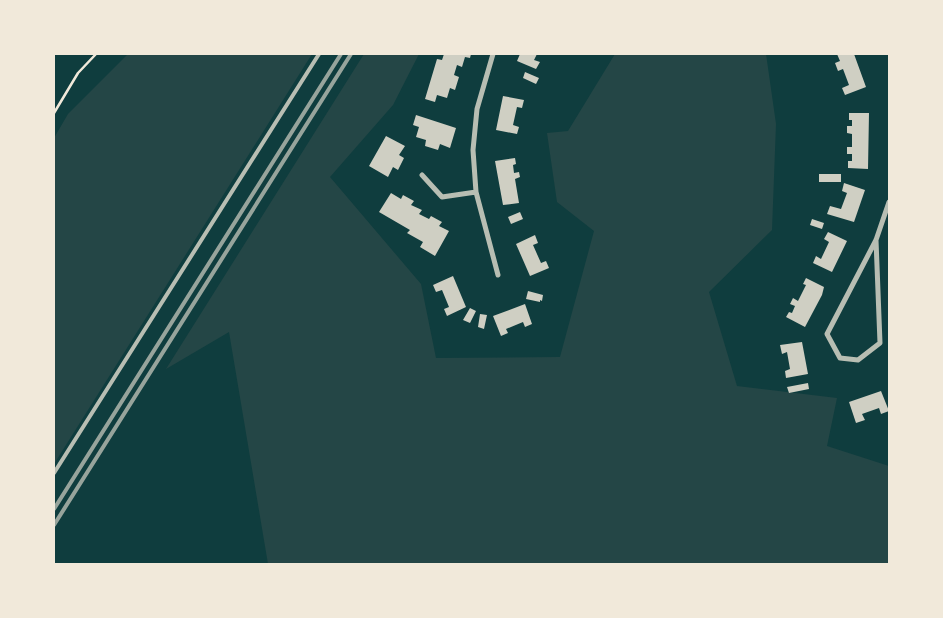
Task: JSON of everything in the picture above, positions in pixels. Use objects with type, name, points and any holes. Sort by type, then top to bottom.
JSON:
[{"type":"street","points":[[493,54],[477,109],[473,150],[476,192],[498,275]]},
{"type":"street","points":[[422,174],[442,197],[476,192]]},
{"type":"street","points":[[876,240],[880,343],[858,360],[840,358],[827,334],[876,240],[889,202]]},
{"type":"lane","points":[[54,473],[319,54]]},
{"type":"path","points":[[54,110],[78,73],[96,54]]},
{"type":"shaded area","points":[[128,54],[312,54],[54,464],[54,138],[68,114]]},
{"type":"shaded area","points":[[364,54],[419,54],[393,105],[330,177],[421,284],[436,358],[560,357],[594,231],[557,202],[547,133],[568,131],[615,54],[766,54],[776,124],[772,230],[709,292],[737,386],[837,398],[827,446],[889,466],[889,564],[268,564],[229,332],[166,369]]},
{"type":"building","points":[[444,54],[471,54],[470,58],[465,57],[462,67],[457,65],[454,75],[459,77],[455,90],[450,88],[447,98],[437,95],[435,102],[425,99],[437,59],[442,60]]},
{"type":"building","points":[[520,54],[537,54],[534,60],[540,62],[536,69],[517,61]]},
{"type":"building","points":[[837,54],[854,54],[866,87],[845,95],[842,88],[849,85],[843,69],[838,71],[835,63],[840,61]]},
{"type":"building","points":[[525,72],[539,78],[536,84],[523,78]]},
{"type":"building","points":[[503,96],[524,100],[522,108],[517,107],[513,125],[519,127],[517,134],[496,130]]},
{"type":"building","points":[[849,113],[869,113],[868,169],[848,168],[848,161],[852,161],[852,154],[847,154],[847,147],[852,147],[852,134],[847,133],[847,126],[852,126],[852,120],[849,120]]},
{"type":"building","points":[[416,115],[456,128],[450,148],[440,144],[438,150],[425,146],[426,140],[416,137],[419,127],[413,125]]},
{"type":"building","points":[[386,136],[405,146],[399,155],[404,158],[398,170],[393,167],[388,177],[369,166]]},
{"type":"building","points":[[515,158],[516,164],[513,165],[514,173],[519,172],[520,177],[515,179],[519,203],[503,205],[495,161]]},
{"type":"building","points":[[819,174],[841,174],[841,182],[819,182]]},
{"type":"building","points":[[844,183],[865,190],[854,222],[827,214],[830,206],[841,209],[847,193],[842,191]]},
{"type":"building","points":[[391,193],[401,199],[403,195],[414,201],[411,205],[422,210],[419,214],[429,219],[431,216],[442,222],[439,226],[449,231],[435,256],[420,247],[423,242],[407,233],[410,230],[379,212]]},
{"type":"building","points":[[520,212],[523,219],[511,224],[508,217]]},
{"type":"building","points":[[812,219],[824,223],[822,229],[810,225]]},
{"type":"building","points":[[828,232],[847,241],[832,272],[813,263],[816,256],[821,259],[829,242],[824,239]]},
{"type":"building","points":[[535,235],[538,243],[533,245],[541,263],[546,261],[549,268],[530,276],[516,244]]},
{"type":"building","points":[[453,276],[466,307],[447,316],[444,309],[449,307],[442,290],[436,292],[433,285]]},
{"type":"building","points":[[806,278],[824,287],[822,295],[805,327],[786,317],[789,312],[792,313],[795,306],[790,304],[793,298],[798,301],[806,285],[803,284]]},
{"type":"building","points":[[528,291],[543,295],[542,301],[526,299]]},
{"type":"building","points":[[525,304],[532,324],[525,327],[523,322],[506,329],[508,333],[501,336],[493,316]]},
{"type":"building","points":[[470,308],[476,311],[470,323],[463,320]]},
{"type":"building","points":[[480,314],[487,315],[484,329],[478,327]]},
{"type":"building","points":[[802,342],[808,374],[786,378],[785,371],[790,369],[787,352],[782,354],[780,345]]},
{"type":"building","points":[[808,383],[809,389],[789,393],[787,387]]},
{"type":"building","points":[[881,391],[889,411],[881,414],[879,408],[862,414],[865,420],[856,423],[849,402]]},
{"type":"railway","points":[[54,509],[341,54]]},
{"type":"railway","points":[[54,525],[351,54]]}]
